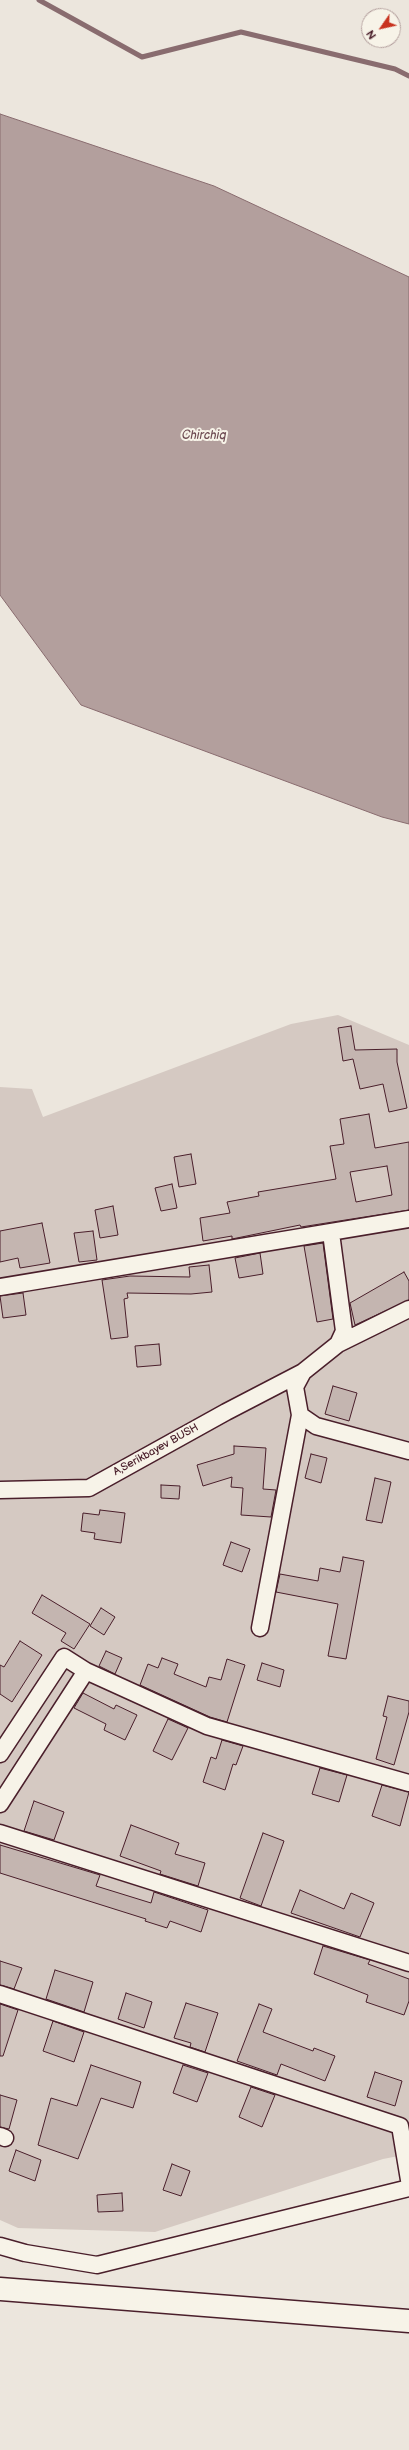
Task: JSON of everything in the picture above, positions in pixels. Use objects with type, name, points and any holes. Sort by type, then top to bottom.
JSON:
[{"type":"main road","points":[[0,2289],[409,2321]]},
{"type":"street","points":[[0,1287],[409,1219]]},
{"type":"street","points":[[331,1233],[344,1331],[338,1344]]},
{"type":"street","name":"A,Serikbayev BUSH","points":[[0,1490],[89,1488],[226,1412],[303,1372],[324,1357],[338,1344],[409,1309]]},
{"type":"street","points":[[260,1628],[300,1415],[295,1387],[303,1372]]},
{"type":"street","points":[[300,1415],[316,1426],[409,1451]]},
{"type":"street","points":[[0,1754],[64,1657],[86,1671],[207,1726],[409,1783]]},
{"type":"street","points":[[0,1804],[86,1671]]},
{"type":"street","points":[[0,1833],[409,1963]]},
{"type":"street","points":[[0,1994],[400,2126],[409,2180]]},
{"type":"street","points":[[0,2246],[24,2253],[97,2264],[409,2188]]},
{"type":"shaded area","points":[[338,1015],[409,1045],[409,2154],[383,2159],[155,2232],[18,2228],[0,2220],[0,1087],[32,1089],[43,1117],[291,1024]]},
{"type":"water","name":"Chirchiq","points":[[0,114],[214,186],[409,277],[409,824],[382,817],[81,705],[0,595]]},
{"type":"building","points":[[351,1026],[355,1050],[397,1049],[397,1062],[407,1108],[389,1112],[383,1084],[360,1089],[353,1059],[343,1061],[338,1028]]},
{"type":"building","points":[[369,1114],[375,1148],[409,1142],[409,1210],[301,1227],[300,1225],[232,1239],[232,1236],[203,1241],[200,1218],[230,1213],[227,1202],[259,1196],[258,1192],[336,1179],[330,1146],[344,1144],[340,1119]],"holes":[[[387,1166],[392,1195],[356,1202],[350,1172]]]},
{"type":"building","points":[[191,1154],[196,1184],[179,1187],[174,1157]]},
{"type":"building","points":[[172,1184],[177,1208],[161,1211],[155,1188]]},
{"type":"building","points":[[113,1206],[118,1235],[100,1238],[95,1210]]},
{"type":"building","points":[[42,1223],[50,1263],[20,1268],[18,1258],[0,1262],[0,1231]]},
{"type":"building","points":[[93,1231],[97,1260],[79,1262],[74,1233]]},
{"type":"building","points":[[323,1243],[333,1319],[317,1322],[304,1246]]},
{"type":"building","points":[[260,1253],[263,1274],[239,1278],[235,1258]]},
{"type":"building","points":[[209,1265],[212,1292],[191,1294],[127,1293],[128,1298],[124,1299],[128,1337],[111,1339],[102,1280],[130,1276],[190,1277],[189,1267]]},
{"type":"building","points":[[404,1272],[409,1281],[409,1300],[355,1325],[350,1303]]},
{"type":"building","points":[[23,1293],[26,1315],[3,1318],[0,1296]]},
{"type":"building","points":[[159,1344],[161,1365],[137,1367],[135,1346]]},
{"type":"building","points":[[333,1386],[357,1393],[349,1421],[325,1414]]},
{"type":"building","points":[[234,1446],[266,1448],[263,1489],[276,1490],[271,1517],[241,1515],[243,1488],[231,1487],[232,1477],[203,1486],[197,1465],[234,1454]]},
{"type":"building","points":[[311,1454],[327,1458],[321,1483],[305,1478]]},
{"type":"building","points":[[375,1478],[391,1482],[382,1523],[366,1520]]},
{"type":"building","points":[[161,1485],[180,1486],[179,1499],[161,1498]]},
{"type":"building","points":[[100,1510],[125,1513],[121,1543],[94,1539],[95,1533],[81,1531],[83,1513],[99,1515]]},
{"type":"building","points":[[231,1542],[250,1549],[242,1572],[223,1565]]},
{"type":"building","points":[[343,1557],[364,1561],[346,1659],[328,1656],[338,1604],[276,1592],[280,1574],[318,1581],[320,1568],[340,1572]]},
{"type":"building","points":[[42,1595],[90,1624],[74,1649],[61,1641],[66,1633],[32,1613]]},
{"type":"building","points":[[101,1608],[115,1617],[104,1635],[90,1626]]},
{"type":"building","points":[[20,1641],[42,1655],[12,1702],[0,1694],[0,1665],[4,1667]]},
{"type":"building","points":[[106,1651],[122,1658],[115,1674],[99,1666]]},
{"type":"building","points":[[162,1658],[178,1664],[174,1674],[206,1687],[209,1677],[221,1680],[227,1659],[245,1665],[227,1722],[210,1717],[140,1685],[148,1664],[158,1668]]},
{"type":"building","points":[[262,1663],[284,1670],[280,1687],[257,1680]]},
{"type":"building","points":[[83,1693],[114,1709],[116,1705],[137,1715],[125,1740],[104,1730],[106,1724],[74,1708]]},
{"type":"building","points":[[388,1696],[409,1701],[409,1712],[394,1765],[376,1759],[387,1717],[383,1716]]},
{"type":"building","points":[[168,1719],[188,1728],[172,1760],[153,1751]]},
{"type":"building","points":[[222,1740],[243,1746],[236,1765],[233,1764],[225,1790],[203,1782],[211,1757],[216,1759]]},
{"type":"building","points":[[320,1768],[347,1775],[339,1802],[312,1794]]},
{"type":"building","points":[[382,1785],[409,1792],[400,1826],[372,1816]]},
{"type":"building","points":[[34,1801],[64,1812],[54,1840],[24,1831]]},
{"type":"building","points":[[131,1825],[179,1843],[175,1854],[205,1863],[198,1886],[160,1874],[161,1871],[120,1856]]},
{"type":"building","points":[[263,1833],[284,1841],[261,1906],[240,1898]]},
{"type":"building","points":[[0,1845],[100,1875],[96,1886],[151,1903],[154,1892],[208,1910],[201,1932],[170,1921],[167,1928],[145,1921],[146,1919],[0,1873]]},
{"type":"building","points":[[300,1890],[344,1909],[351,1893],[374,1903],[360,1937],[291,1913]]},
{"type":"building","points":[[323,1946],[370,1960],[368,1964],[409,1979],[409,2001],[404,2015],[366,2002],[368,1995],[314,1974]]},
{"type":"building","points":[[0,1961],[22,1968],[14,1989],[0,1985]]},
{"type":"building","points":[[55,1970],[93,1982],[84,2012],[46,1999]]},
{"type":"building","points":[[126,1993],[152,2002],[144,2028],[118,2019]]},
{"type":"building","points":[[186,2003],[218,2013],[205,2052],[190,2047],[191,2043],[174,2038]]},
{"type":"building","points":[[0,2004],[18,2010],[3,2056],[0,2056]]},
{"type":"building","points":[[259,2004],[272,2009],[263,2032],[313,2051],[314,2048],[335,2056],[325,2081],[281,2064],[277,2075],[237,2061]]},
{"type":"building","points":[[53,2021],[84,2032],[74,2062],[43,2051]]},
{"type":"building","points":[[91,2065],[141,2082],[133,2108],[101,2098],[78,2159],[38,2145],[51,2098],[77,2106]]},
{"type":"building","points":[[183,2065],[208,2073],[197,2102],[173,2093]]},
{"type":"building","points":[[375,2072],[402,2081],[395,2106],[367,2097]]},
{"type":"building","points":[[251,2087],[275,2095],[262,2127],[239,2117]]},
{"type":"building","points":[[0,2095],[17,2100],[9,2129],[0,2127]]},
{"type":"building","points":[[16,2150],[41,2160],[35,2181],[9,2171]]},
{"type":"building","points":[[172,2164],[190,2171],[181,2196],[163,2190]]},
{"type":"building","points":[[122,2193],[123,2211],[98,2212],[97,2195]]},
{"type":"waterway","points":[[39,0],[142,57],[241,32],[395,69],[409,76]]}]
